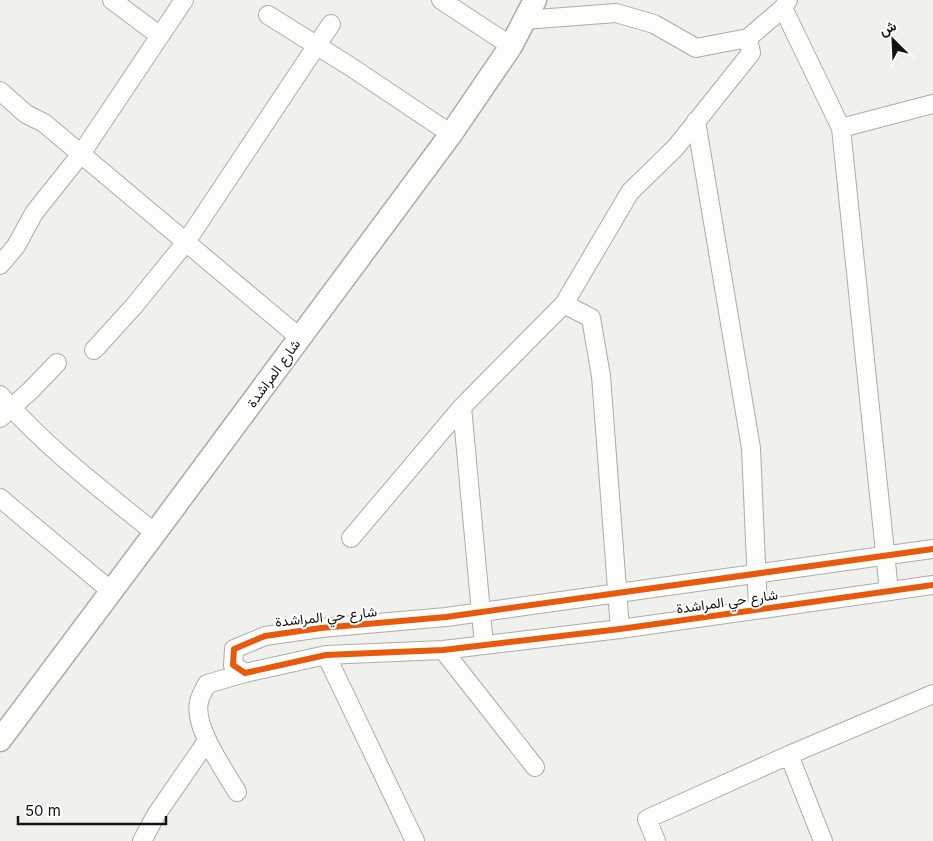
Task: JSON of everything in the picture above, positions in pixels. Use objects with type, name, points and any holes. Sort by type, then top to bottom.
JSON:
[{"type":"street","points":[[112,0],[160,36]]},
{"type":"street","points":[[0,265],[16,246],[34,213],[81,154],[184,0]]},
{"type":"street","points":[[441,0],[511,46]]},
{"type":"street","name":"شارع المراشدة","points":[[0,740],[451,134],[511,46],[535,0]]},
{"type":"street","points":[[524,20],[616,13],[654,24],[696,48],[748,38],[786,4],[841,128],[889,591]]},
{"type":"street","points":[[268,15],[451,134]]},
{"type":"street","points":[[94,350],[134,306],[186,242],[331,24]]},
{"type":"street","points":[[351,538],[462,407],[564,304],[630,192],[676,147],[751,53],[748,38]]},
{"type":"street","points":[[0,91],[26,114],[44,123],[299,337]]},
{"type":"street","points":[[841,128],[933,104]]},
{"type":"street","points":[[696,121],[751,448],[758,609]]},
{"type":"street","points":[[564,304],[591,318],[601,376],[620,629]]},
{"type":"street","points":[[6,413],[57,363]]},
{"type":"street","points":[[0,394],[6,413],[155,533]]},
{"type":"street","points":[[462,407],[484,645]]},
{"type":"street","points":[[0,498],[111,591]]},
{"type":"street","name":"شارع حي المراشدة","points":[[933,549],[446,617],[321,628],[265,636],[234,649],[233,665],[245,673],[326,655],[442,650],[620,629],[933,585]]},
{"type":"street","points":[[442,650],[535,767]]},
{"type":"street","points":[[326,655],[415,840]]},
{"type":"street","points":[[237,792],[207,741],[200,724],[198,703],[207,684],[245,673]]},
{"type":"street","points":[[656,841],[648,819],[789,755],[933,694]]},
{"type":"street","points":[[142,841],[156,815],[207,741]]},
{"type":"street","points":[[789,755],[823,841]]},
{"type":"cycle path","points":[[933,549],[446,617],[321,628],[265,636],[234,649],[233,665],[245,673],[326,655],[443,650],[620,629],[933,585]]}]
